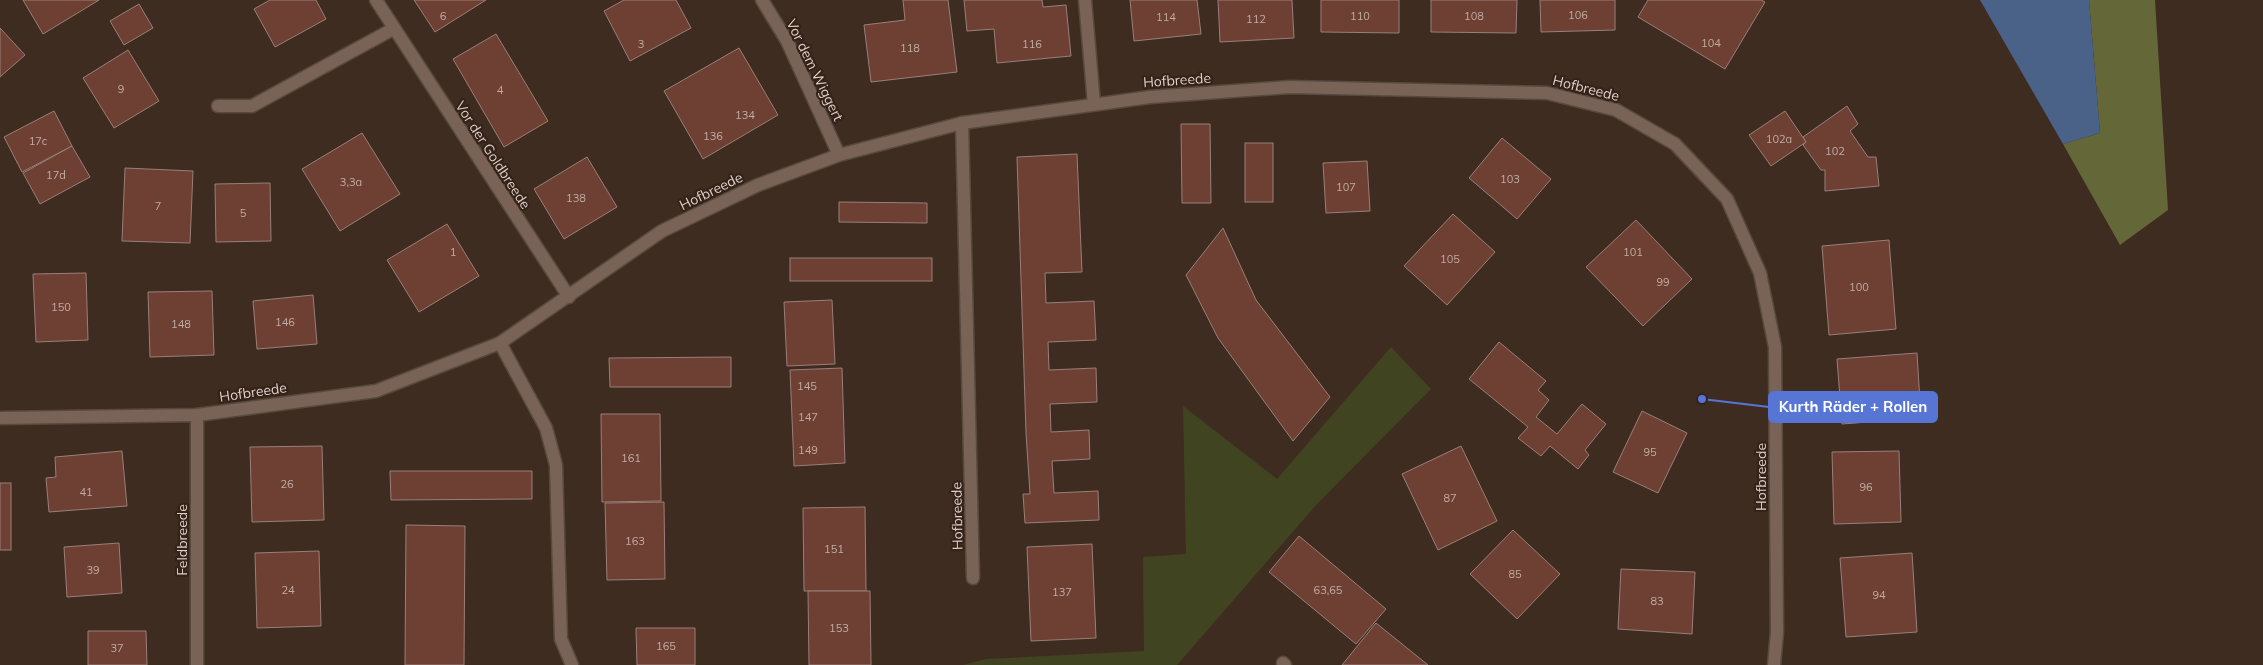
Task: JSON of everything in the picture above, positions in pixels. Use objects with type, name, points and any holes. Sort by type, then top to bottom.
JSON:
[{"type":"street","name":"Vor der Goldbreede","points":[[376,0],[393,29],[569,297]]},
{"type":"street","name":"Vor dem Wiggert","points":[[762,0],[787,41],[839,155]]},
{"type":"street","points":[[1085,0],[1094,104]]},
{"type":"street","points":[[218,106],[252,106],[393,29]]},
{"type":"street","name":"Hofbreede","points":[[0,418],[197,415],[376,391],[500,343],[662,231],[758,186],[839,155],[962,123],[1150,97],[1290,87],[1547,93],[1616,110],[1675,144],[1727,199],[1760,272],[1773,337],[1777,632],[1774,665]]},
{"type":"street","name":"Hofbreede","points":[[962,123],[973,578]]},
{"type":"street","points":[[500,343],[546,428],[556,465],[561,639],[572,665]]},
{"type":"street","name":"Feldbreede","points":[[197,415],[197,665]]},
{"type":"green space","points":[[2089,0],[2155,0],[2168,210],[2120,245],[2063,144],[2100,133]]},
{"type":"green space","points":[[1391,347],[1431,389],[1317,504],[1177,665],[963,665],[986,659],[1144,651],[1143,557],[1186,554],[1183,406],[1277,479]]},
{"type":"water","points":[[1980,0],[2089,0],[2100,133],[2063,144]]},
{"type":"building","points":[[23,0],[99,0],[43,34]]},
{"type":"building","points":[[270,0],[316,0],[326,19],[275,47],[254,9]]},
{"type":"building","points":[[414,0],[486,0],[435,32]]},
{"type":"building","points":[[624,0],[676,0],[691,28],[630,61],[604,11]]},
{"type":"building","points":[[903,0],[948,0],[957,72],[871,82],[864,25],[905,20]]},
{"type":"building","points":[[964,0],[1042,0],[1043,7],[1066,5],[1071,56],[997,63],[994,29],[967,31]]},
{"type":"building","points":[[1130,0],[1197,0],[1201,34],[1134,41]]},
{"type":"building","points":[[1218,0],[1292,0],[1294,38],[1220,42]]},
{"type":"building","points":[[1321,0],[1399,0],[1399,33],[1321,32]]},
{"type":"building","points":[[1431,0],[1517,0],[1516,33],[1431,32]]},
{"type":"building","points":[[1540,0],[1615,0],[1615,30],[1541,32]]},
{"type":"building","points":[[1648,0],[1761,0],[1765,2],[1725,69],[1638,17]]},
{"type":"building","points":[[139,4],[153,28],[124,45],[110,21]]},
{"type":"building","points":[[0,28],[25,55],[0,77]]},
{"type":"building","points":[[496,34],[548,121],[504,147],[453,59]]},
{"type":"building","points":[[739,48],[778,115],[703,159],[664,91]]},
{"type":"building","points":[[128,50],[159,101],[114,128],[83,78]]},
{"type":"building","points":[[1847,106],[1858,124],[1850,131],[1868,157],[1876,157],[1879,186],[1825,191],[1825,170],[1821,170],[1803,145],[1806,142],[1803,137]]},
{"type":"building","points":[[54,111],[72,146],[22,172],[4,137]]},
{"type":"building","points":[[1785,111],[1806,142],[1771,166],[1749,135]]},
{"type":"building","points":[[1181,124],[1210,124],[1211,203],[1182,203]]},
{"type":"building","points":[[362,133],[400,194],[340,231],[302,169]]},
{"type":"building","points":[[1502,138],[1551,179],[1517,219],[1469,178]]},
{"type":"building","points":[[1245,143],[1273,143],[1273,202],[1245,202]]},
{"type":"building","points":[[72,146],[90,177],[40,204],[23,173]]},
{"type":"building","points":[[1077,154],[1082,272],[1045,273],[1046,303],[1094,301],[1096,340],[1048,342],[1049,370],[1096,368],[1097,402],[1050,404],[1051,432],[1089,430],[1090,459],[1052,461],[1054,493],[1098,491],[1099,520],[1025,523],[1023,494],[1030,494],[1026,433],[1017,157]]},
{"type":"building","points":[[587,157],[617,207],[564,239],[534,189]]},
{"type":"building","points":[[1367,161],[1370,211],[1326,213],[1323,163]]},
{"type":"building","points":[[125,168],[193,171],[190,243],[122,241]]},
{"type":"building","points":[[270,183],[271,241],[216,242],[215,184]]},
{"type":"building","points":[[839,202],[927,203],[927,223],[839,222]]},
{"type":"building","points":[[1453,214],[1495,252],[1447,305],[1404,266]]},
{"type":"building","points":[[1636,220],[1692,279],[1643,326],[1586,267]]},
{"type":"building","points":[[447,224],[479,276],[419,312],[387,260]]},
{"type":"building","points":[[1223,228],[1256,300],[1330,397],[1293,441],[1218,338],[1186,275]]},
{"type":"building","points":[[1889,240],[1896,329],[1829,335],[1822,246]]},
{"type":"building","points":[[790,258],[932,258],[932,281],[790,281]]},
{"type":"building","points":[[86,273],[88,340],[36,342],[33,274]]},
{"type":"building","points":[[212,291],[214,355],[150,357],[148,292]]},
{"type":"building","points":[[313,295],[317,344],[257,349],[253,301]]},
{"type":"building","points":[[832,300],[835,364],[787,366],[784,302]]},
{"type":"building","points":[[1499,342],[1546,381],[1538,390],[1549,400],[1536,417],[1557,434],[1582,404],[1606,424],[1585,450],[1589,455],[1578,469],[1550,446],[1541,456],[1518,438],[1528,427],[1469,379]]},
{"type":"building","points":[[1917,353],[1921,418],[1842,424],[1837,359]]},
{"type":"building","points":[[731,357],[731,387],[610,387],[609,358]]},
{"type":"building","points":[[842,368],[845,463],[794,466],[790,370]]},
{"type":"building","points":[[1642,411],[1687,433],[1658,493],[1613,472]]},
{"type":"building","points":[[601,414],[660,414],[661,501],[602,502]]},
{"type":"building","points":[[322,446],[324,520],[252,522],[250,447]]},
{"type":"building","points":[[1461,446],[1497,521],[1438,550],[1402,474]]},
{"type":"building","points":[[122,451],[127,506],[49,512],[46,478],[56,477],[55,457]]},
{"type":"building","points":[[1899,451],[1901,522],[1834,524],[1832,452]]},
{"type":"building","points":[[390,471],[532,471],[532,499],[391,500]]},
{"type":"building","points":[[0,483],[11,483],[11,550],[0,550]]},
{"type":"building","points":[[664,502],[665,579],[607,580],[605,503]]},
{"type":"building","points":[[865,507],[866,591],[804,591],[803,508]]},
{"type":"building","points":[[406,525],[465,526],[464,665],[405,665]]},
{"type":"building","points":[[1513,530],[1560,574],[1517,619],[1470,574]]},
{"type":"building","points":[[1299,536],[1386,609],[1356,644],[1269,572]]},
{"type":"building","points":[[119,543],[122,593],[67,597],[64,547]]},
{"type":"building","points":[[1092,544],[1096,638],[1031,641],[1027,547]]},
{"type":"building","points":[[319,551],[321,626],[257,628],[255,553]]},
{"type":"building","points":[[1912,553],[1917,632],[1846,637],[1840,558]]},
{"type":"building","points":[[1621,569],[1695,572],[1692,634],[1618,629]]},
{"type":"building","points":[[808,591],[870,591],[871,665],[809,665]]},
{"type":"building","points":[[1376,623],[1428,665],[1342,665]]},
{"type":"building","points":[[636,628],[695,628],[695,665],[637,665]]},
{"type":"building","points":[[88,631],[146,631],[147,665],[88,665]]},
{"type":"place","name":"Kurth Räder + Rollen","points":[[1702,399]]}]
